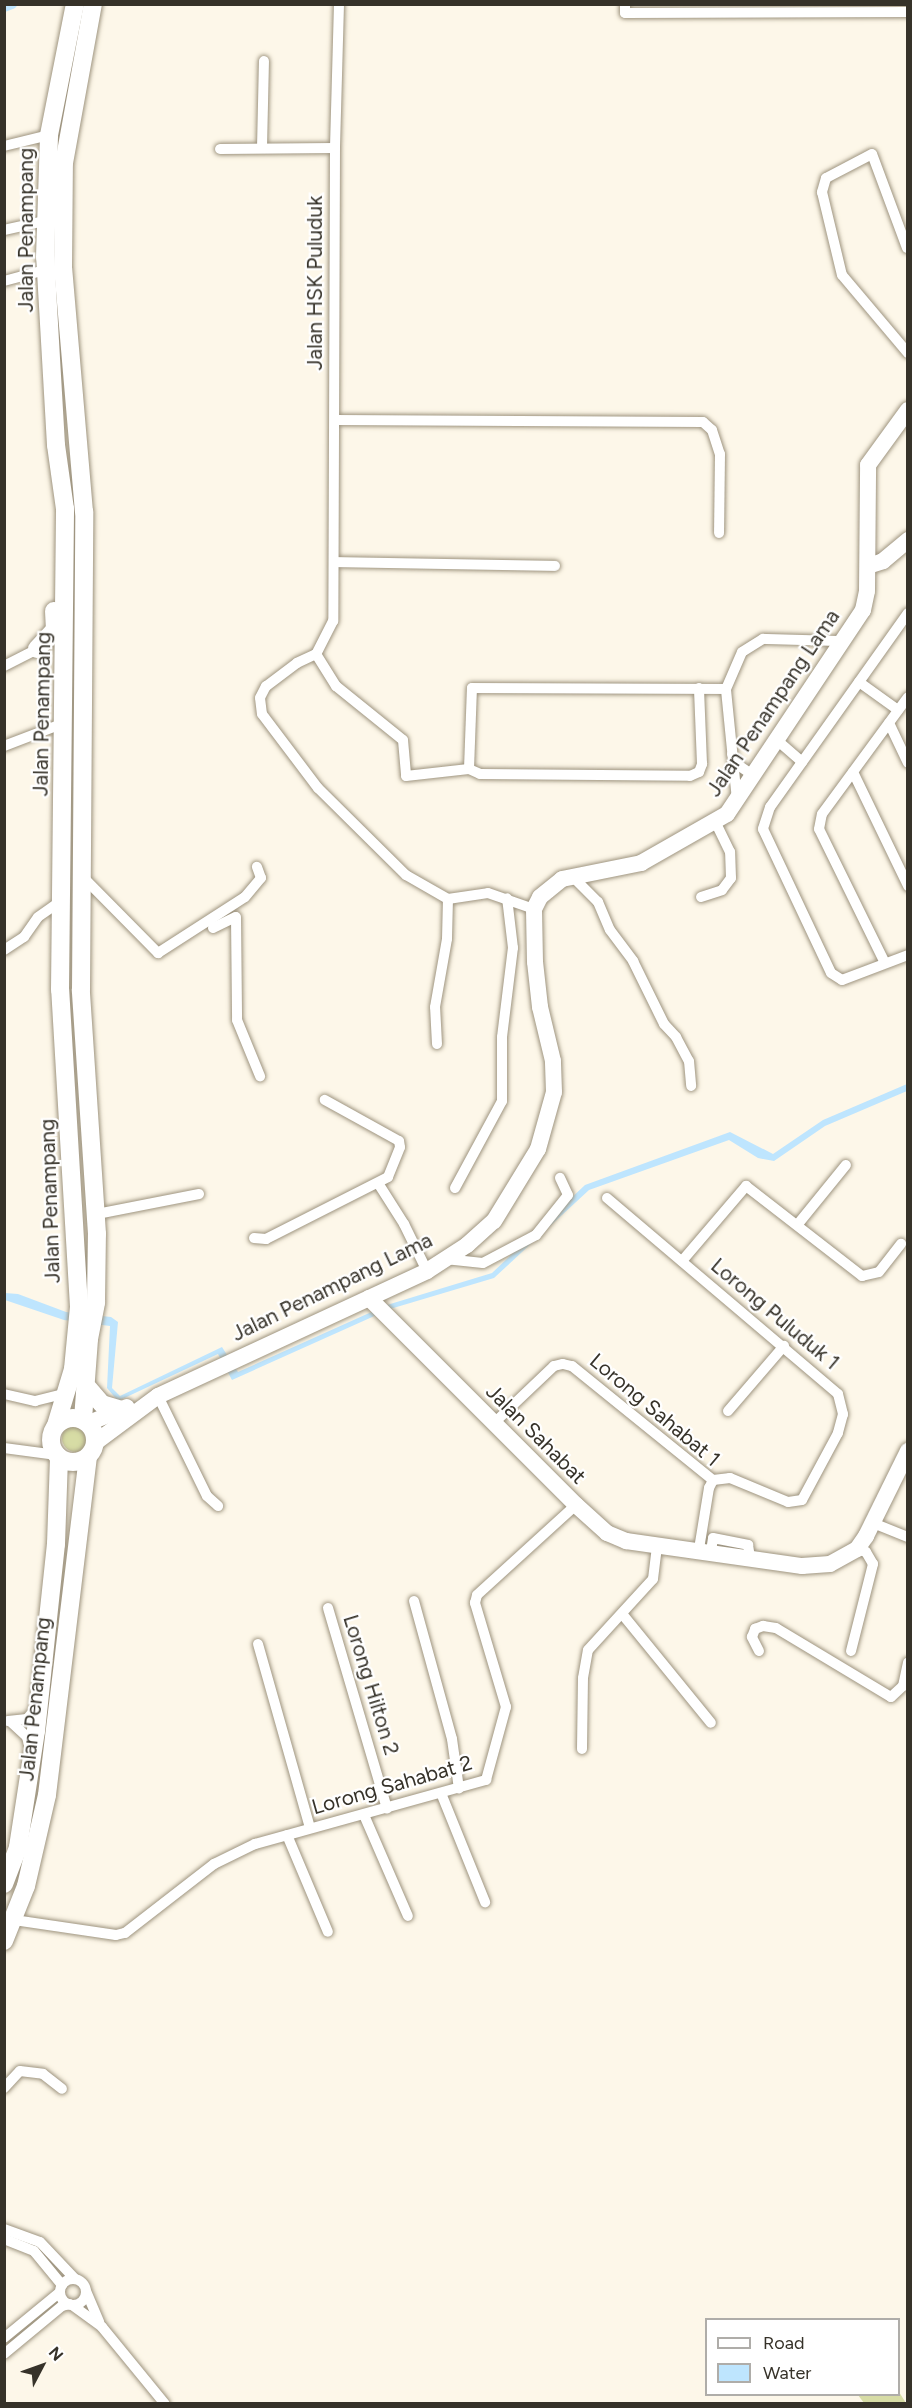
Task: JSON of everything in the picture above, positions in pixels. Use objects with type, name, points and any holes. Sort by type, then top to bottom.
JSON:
[{"type":"main road","name":"Jalan Penampang","points":[[75,4],[49,135],[45,270],[56,445],[62,474],[65,686],[60,990],[87,1309]]},
{"type":"main road","name":"Jalan Penampang","points":[[56,1425],[83,1335],[97,1214],[81,990],[84,512],[64,301],[64,163],[93,4]]},
{"type":"main road","name":"Jalan Penampang Lama","points":[[86,1421],[153,1399],[427,1271],[494,1221],[547,1129],[554,1092],[553,1061],[540,1007],[534,909],[546,889],[572,876],[641,863],[716,823],[737,800],[863,610],[867,566],[868,465],[908,410]]},
{"type":"main road","points":[[56,445],[52,470],[55,630],[37,649],[54,654],[65,686]]},
{"type":"main road","points":[[62,474],[66,476],[76,469],[78,449]]},
{"type":"main road","points":[[867,566],[881,562],[908,540]]},
{"type":"main road","name":"Jalan Sahabat","points":[[369,1298],[576,1505],[616,1538],[657,1548],[705,1550],[750,1558],[822,1566],[857,1549]]},
{"type":"main road","name":"Jalan Penampang","points":[[83,1335],[88,1388],[86,1421]]},
{"type":"main road","points":[[88,1388],[102,1404],[122,1410]]},
{"type":"main road","name":"Jalan Penampang Lama","points":[[92,1449],[153,1399]]},
{"type":"main road","points":[[69,1417],[86,1421],[92,1449],[74,1462],[58,1456],[51,1440],[56,1425],[69,1417]]},
{"type":"main road","name":"Jalan Penampang","points":[[4,1941],[14,1920],[38,1842],[47,1795],[92,1449]]},
{"type":"main road","points":[[857,1549],[873,1523],[908,1451]]},
{"type":"main road","name":"Jalan Penampang","points":[[4,1884],[18,1847],[39,1704],[56,1544],[58,1456]]},
{"type":"street","name":"Jalan HSK Puluduk","points":[[316,654],[333,621],[336,562],[334,148],[339,4]]},
{"type":"street","points":[[625,4],[625,13],[908,12]]},
{"type":"street","points":[[262,148],[264,61]]},
{"type":"street","points":[[4,146],[49,135]]},
{"type":"street","points":[[220,149],[334,148]]},
{"type":"street","points":[[907,248],[872,154],[826,178],[822,192],[842,275],[908,353]]},
{"type":"street","points":[[4,230],[45,221]]},
{"type":"street","points":[[4,281],[45,270]]},
{"type":"street","points":[[335,420],[703,422],[712,430],[720,454],[719,533]]},
{"type":"street","points":[[336,562],[555,566]]},
{"type":"street","points":[[908,613],[764,819],[766,840],[831,973],[842,980],[884,962],[908,955]]},
{"type":"street","points":[[737,800],[730,751],[726,689],[742,652],[752,644],[779,639],[805,642],[842,641]]},
{"type":"street","points":[[805,642],[830,659]]},
{"type":"street","points":[[4,666],[37,649]]},
{"type":"street","points":[[534,909],[507,898],[478,892],[448,899],[406,875],[312,781],[262,714],[260,698],[266,686],[297,663],[316,654],[336,686],[403,740],[406,776],[470,769],[480,774],[690,776],[699,772],[702,764],[699,688]]},
{"type":"street","points":[[859,682],[898,710]]},
{"type":"street","points":[[470,769],[472,688],[726,689]]},
{"type":"street","points":[[884,962],[819,829],[822,814],[908,697]]},
{"type":"street","points":[[4,746],[64,723]]},
{"type":"street","points":[[889,723],[908,763]]},
{"type":"street","points":[[778,741],[802,762]]},
{"type":"street","points":[[730,751],[738,765],[753,775]]},
{"type":"street","points":[[853,772],[908,886]]},
{"type":"street","points":[[701,897],[722,890],[731,878],[730,852],[716,823]]},
{"type":"street","points":[[80,875],[158,953],[245,897],[261,878],[257,867]]},
{"type":"street","points":[[572,876],[598,902],[610,930],[633,961],[664,1024],[679,1042],[689,1061],[691,1086]]},
{"type":"street","points":[[455,1188],[502,1101],[502,1037],[513,948],[507,898]]},
{"type":"street","points":[[437,1044],[435,1007],[447,939],[448,899]]},
{"type":"street","points":[[4,950],[24,937],[38,917],[62,900]]},
{"type":"street","points":[[167,949],[177,948],[236,917],[237,1020],[260,1076]]},
{"type":"street","points":[[254,1238],[266,1239],[388,1177],[400,1144],[325,1100]]},
{"type":"street","points":[[798,1224],[846,1165]]},
{"type":"street","points":[[445,1259],[483,1263],[536,1234],[568,1195],[560,1178]]},
{"type":"street","points":[[378,1183],[405,1224],[427,1271]]},
{"type":"street","points":[[682,1261],[742,1187],[750,1187],[862,1276],[879,1272],[902,1244]]},
{"type":"street","points":[[97,1214],[199,1194]]},
{"type":"street","name":"Lorong Puluduk 1","points":[[607,1198],[838,1394],[843,1414],[838,1433],[802,1500],[796,1502],[730,1478],[713,1480]]},
{"type":"street","points":[[728,1411],[784,1346]]},
{"type":"street","name":"Lorong Sahabat 1","points":[[494,1424],[554,1366],[562,1364],[572,1366],[713,1480],[705,1550]]},
{"type":"street","points":[[4,1394],[35,1401],[67,1393]]},
{"type":"street","points":[[153,1399],[207,1496],[218,1506]]},
{"type":"street","points":[[4,1448],[58,1456]]},
{"type":"street","name":"Lorong Sahabat 2","points":[[14,1920],[116,1935],[125,1933],[214,1864],[255,1844],[486,1780],[505,1718],[504,1698],[475,1603],[477,1595],[576,1505]]},
{"type":"street","points":[[873,1523],[908,1537]]},
{"type":"street","points":[[582,1749],[583,1678],[588,1650],[623,1615],[653,1578],[657,1548]]},
{"type":"street","points":[[851,1651],[873,1564],[866,1552],[857,1549]]},
{"type":"street","points":[[414,1601],[452,1739],[459,1789]]},
{"type":"street","name":"Lorong Hilton 2","points":[[328,1608],[387,1808]]},
{"type":"street","points":[[623,1615],[711,1723]]},
{"type":"street","points":[[759,1651],[752,1637],[755,1629],[764,1626],[776,1628],[839,1663],[891,1698],[903,1686],[908,1663]]},
{"type":"street","points":[[258,1644],[310,1828]]},
{"type":"street","points":[[7,1721],[27,1719],[39,1704]]},
{"type":"street","points":[[7,1721],[27,1737],[32,1756]]},
{"type":"street","points":[[441,1793],[485,1902]]},
{"type":"street","points":[[364,1815],[408,1916]]},
{"type":"street","points":[[287,1835],[328,1932]]},
{"type":"street","points":[[4,2088],[21,2072],[43,2074],[62,2089]]},
{"type":"street","points":[[4,2229],[32,2236],[62,2263],[86,2291],[102,2327]]},
{"type":"street","points":[[4,2239],[34,2251],[71,2305],[102,2327],[165,2403]]},
{"type":"street","points":[[61,2288],[62,2263]]},
{"type":"street","points":[[4,2338],[61,2288],[75,2279]]},
{"type":"street","points":[[4,2354],[62,2306],[82,2301],[86,2291]]},
{"type":"green space","points":[[76,1424],[86,1428],[90,1438],[86,1448],[76,1452],[66,1448],[62,1438],[66,1428]]},
{"type":"green space","points":[[900,2394],[906,2403],[864,2403],[859,2396],[900,2396]]},
{"type":"water","points":[[907,1084],[907,1091],[825,1126],[774,1161],[758,1158],[729,1140],[589,1190],[494,1278],[390,1309],[232,1380],[218,1354],[118,1401],[107,1388],[110,1326],[64,1320],[5,1300],[5,1293],[18,1294],[66,1312],[111,1317],[118,1322],[112,1388],[120,1396],[222,1347],[238,1372],[387,1305],[492,1273],[585,1185],[730,1132],[773,1154],[823,1120]]},
{"type":"waterway","points":[[4,7],[12,4]]}]
